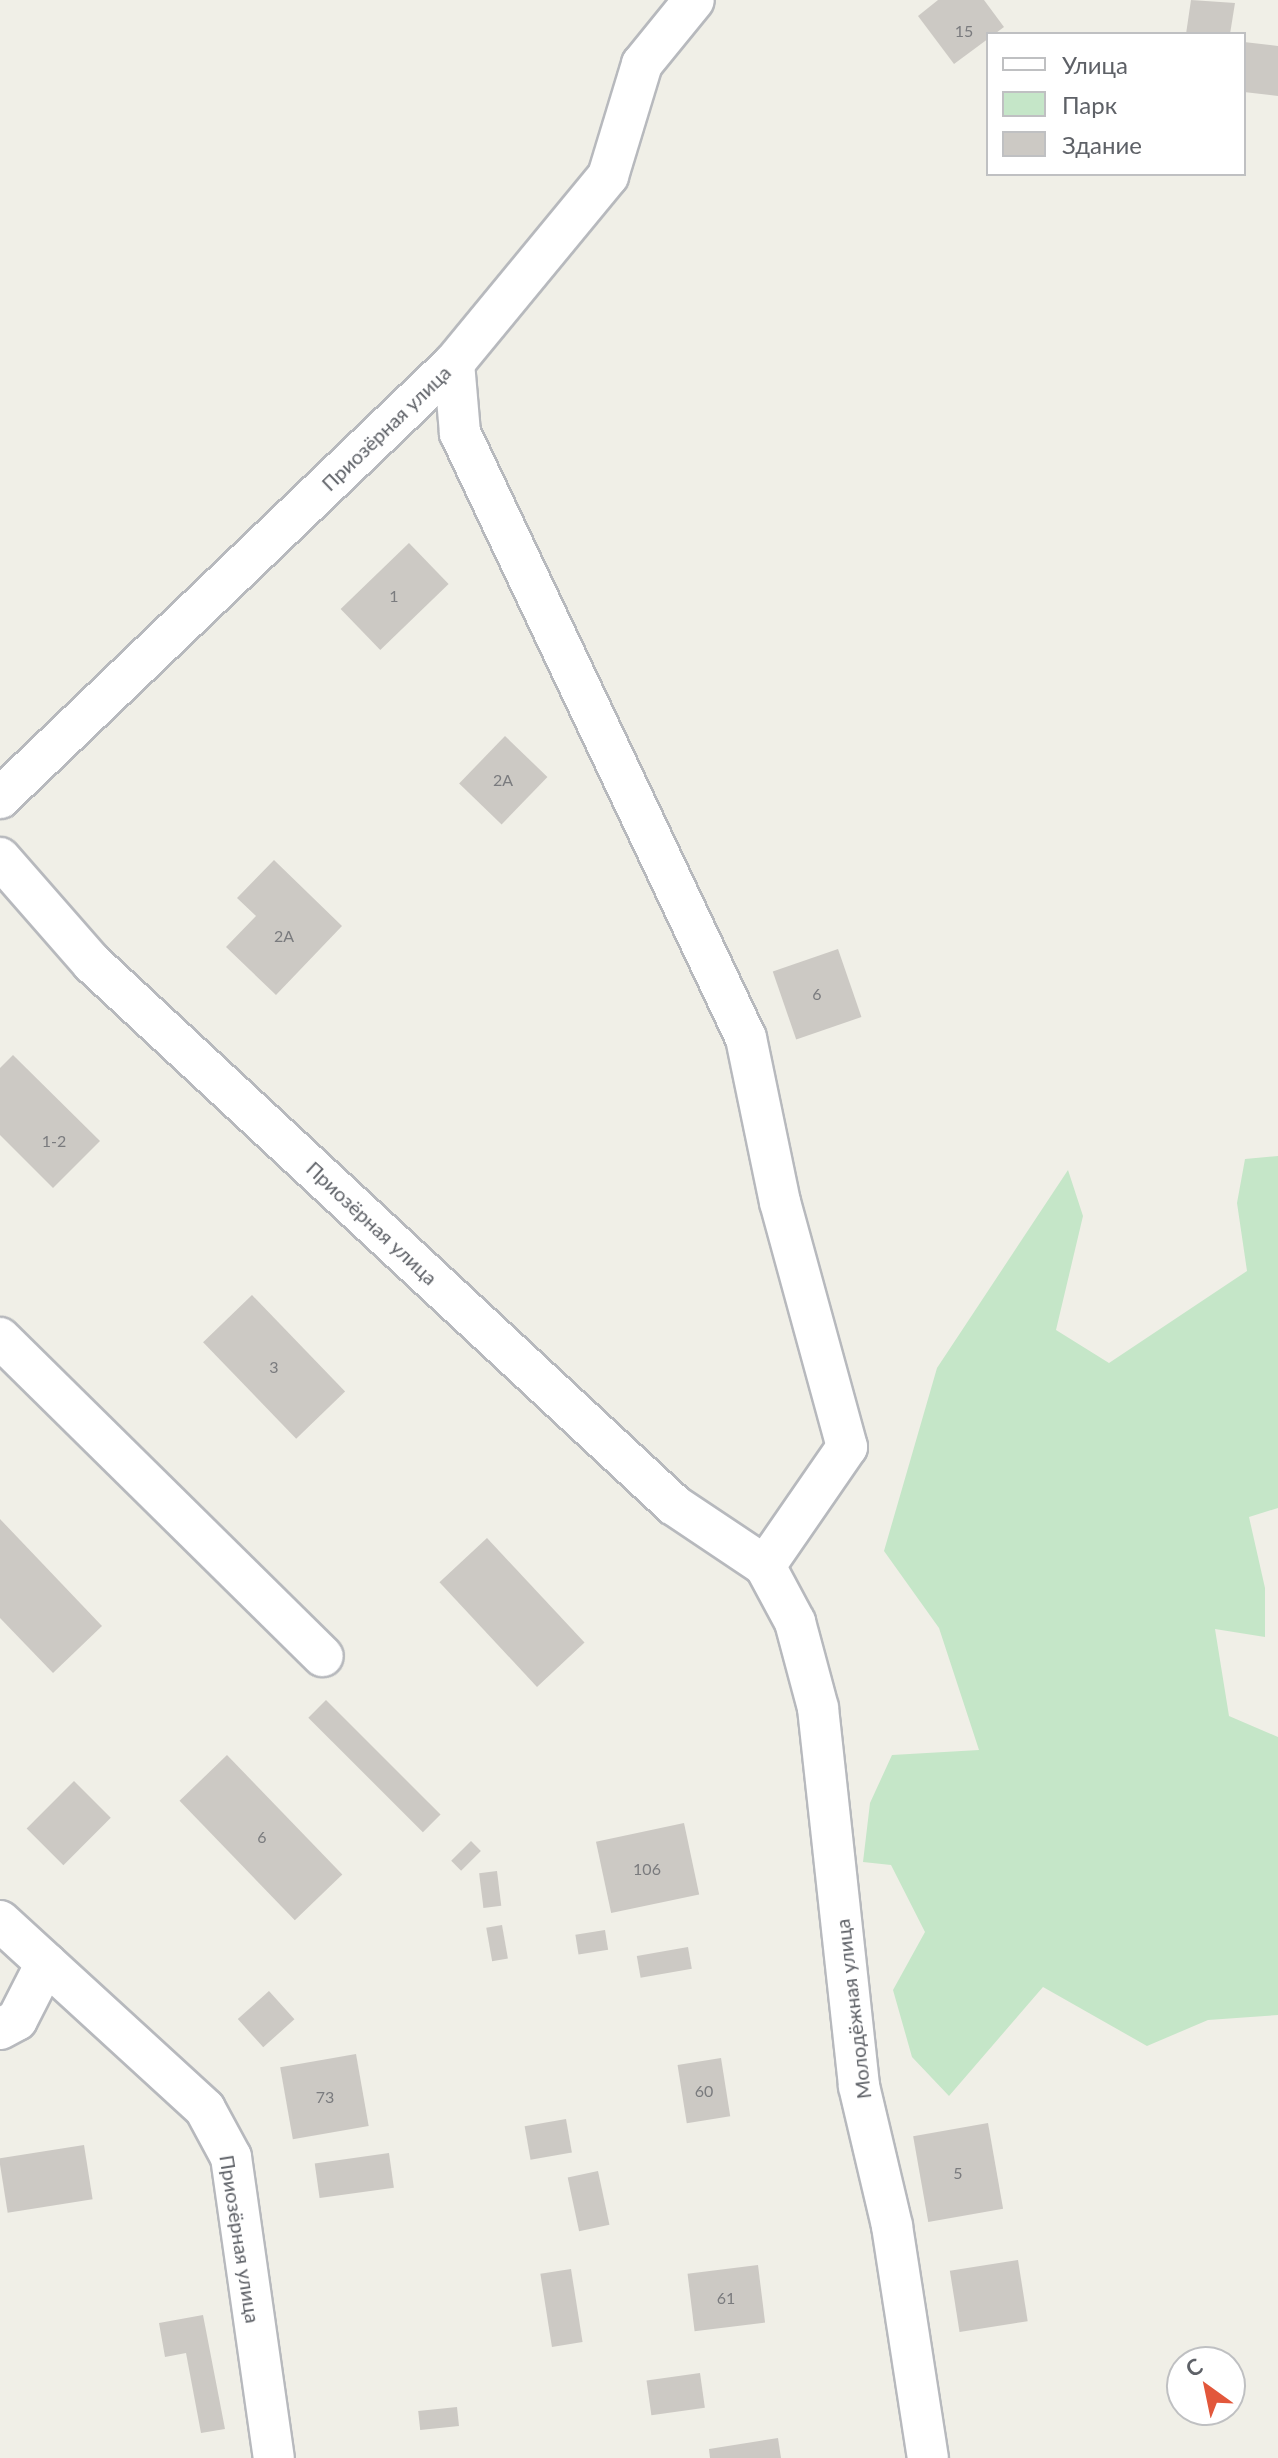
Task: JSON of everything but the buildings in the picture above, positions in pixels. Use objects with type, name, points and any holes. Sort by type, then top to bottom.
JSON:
[{"type":"street","name":"Приозёрная улица","points":[[0,798],[454,363],[608,176],[642,64],[694,0]]},
{"type":"street","points":[[454,363],[460,433],[746,1038],[780,1202],[847,1447],[765,1566]]},
{"type":"street","name":"Приозёрная улица","points":[[0,858],[92,963],[662,1494],[765,1566]]},
{"type":"street","points":[[0,1338],[322,1656]]},
{"type":"street","name":"Молодёжная улица","points":[[765,1566],[795,1622],[818,1708],[859,2086],[892,2226],[928,2458]]},
{"type":"street","name":"Приозёрная улица","points":[[0,1921],[205,2109],[231,2157],[274,2458]]},
{"type":"street","points":[[0,2029],[17,2020],[46,1963]]},
{"type":"green space","points":[[1278,1156],[1278,1508],[1249,1517],[1265,1588],[1265,1637],[1215,1629],[1229,1716],[1278,1737],[1278,2015],[1208,2020],[1147,2046],[1043,1987],[949,2096],[912,2057],[893,1990],[925,1932],[891,1865],[863,1862],[870,1803],[892,1755],[979,1750],[939,1628],[884,1551],[937,1368],[1068,1170],[1083,1216],[1056,1330],[1109,1363],[1247,1271],[1237,1203],[1245,1159]]}]
